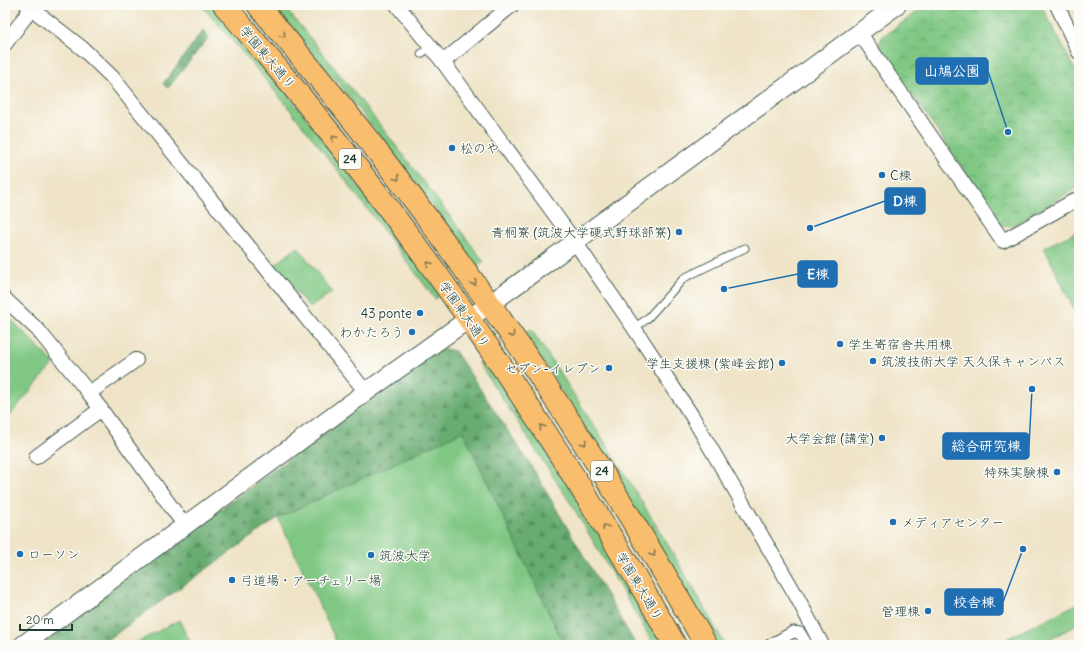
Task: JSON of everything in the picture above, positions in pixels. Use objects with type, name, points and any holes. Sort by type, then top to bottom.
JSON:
[{"type":"main road","name":"学園東大通り","points":[[224,5],[321,121],[398,222],[468,318],[524,399],[570,471],[642,589],[674,645]]},
{"type":"main road","name":"学園東大通り","points":[[258,5],[370,142],[489,304],[544,383],[604,474],[668,578],[706,645]]},
{"type":"street","points":[[397,5],[426,50],[443,62],[575,242],[634,328],[692,416],[797,597],[822,645]]},
{"type":"street","points":[[443,62],[512,5]]},
{"type":"street","points":[[23,645],[366,392],[575,242],[897,5]]},
{"type":"street","points":[[1057,5],[1079,52]]},
{"type":"street","points":[[5,44],[31,6],[82,48],[112,77],[366,392]]},
{"type":"street","points":[[859,32],[1003,241],[1079,198]]},
{"type":"street","points":[[5,299],[38,330],[89,393],[185,526]]},
{"type":"street","points":[[89,393],[136,360]]},
{"type":"street","points":[[36,457],[101,409]]},
{"type":"street","points":[[770,645],[793,632],[800,633],[807,645]]},
{"type":"lane","points":[[634,328],[647,319],[684,278],[745,248]]},
{"type":"green space","points":[[201,5],[211,5],[296,105],[441,295],[435,299],[292,113]]},
{"type":"green space","points":[[272,5],[283,5],[335,68],[484,262],[477,267],[419,187],[339,84]]},
{"type":"green space","points":[[927,5],[1041,5],[1079,77],[1079,187],[1012,226],[1001,225],[879,45],[882,37]]},
{"type":"green space","points":[[203,30],[209,37],[168,88],[163,84]]},
{"type":"green space","points":[[1079,231],[1079,320],[1044,247]]},
{"type":"green space","points":[[298,247],[332,292],[310,308],[275,267],[277,263]]},
{"type":"green space","points":[[5,313],[54,363],[5,421]]},
{"type":"green space","points":[[531,329],[582,406],[656,524],[725,645],[716,645],[555,379],[524,333]]},
{"type":"green space","points":[[439,348],[455,351],[530,464],[636,645],[564,645],[463,431],[278,518],[100,645],[36,645]]},
{"type":"green space","points":[[485,359],[577,500],[663,645],[654,645],[573,507],[479,363]]},
{"type":"green space","points":[[463,431],[564,645],[338,645],[278,518]]},
{"type":"green space","points":[[1079,603],[1079,624],[1037,645],[1011,645],[1008,638]]},
{"type":"green space","points":[[179,620],[192,645],[132,645]]},
{"type":"place","name":"山鳩公園","points":[[1008,132]]},
{"type":"place","name":"松のや","points":[[452,148]]},
{"type":"place","name":"C棟","points":[[882,175]]},
{"type":"place","name":"D棟","points":[[810,228]]},
{"type":"place","name":"青桐寮 (筑波大学硬式野球部寮)","points":[[679,232]]},
{"type":"place","name":"E棟","points":[[724,289]]},
{"type":"place","name":"43 ponte","points":[[420,313]]},
{"type":"place","name":"わかたろう","points":[[412,332]]},
{"type":"place","name":"学生寄宿舎共用棟","points":[[840,344]]},
{"type":"place","name":"筑波技術大学 天久保キャンパス","points":[[873,361]]},
{"type":"place","name":"学生支援棟 (紫峰会館)","points":[[782,363]]},
{"type":"place","name":"セブン-イレブン","points":[[609,368]]},
{"type":"place","name":"総合研究棟","points":[[1032,389]]},
{"type":"place","name":"大学会館 (講堂)","points":[[882,438]]},
{"type":"place","name":"特殊実験棟","points":[[1057,472]]},
{"type":"place","name":"メディアセンター","points":[[893,522]]},
{"type":"place","name":"校舎棟","points":[[1023,549]]},
{"type":"place","name":"ローソン","points":[[20,554]]},
{"type":"place","name":"筑波大学","points":[[371,555]]},
{"type":"place","name":"弓道場・アーチェリー場","points":[[232,580]]},
{"type":"place","name":"管理棟","points":[[928,611]]}]
